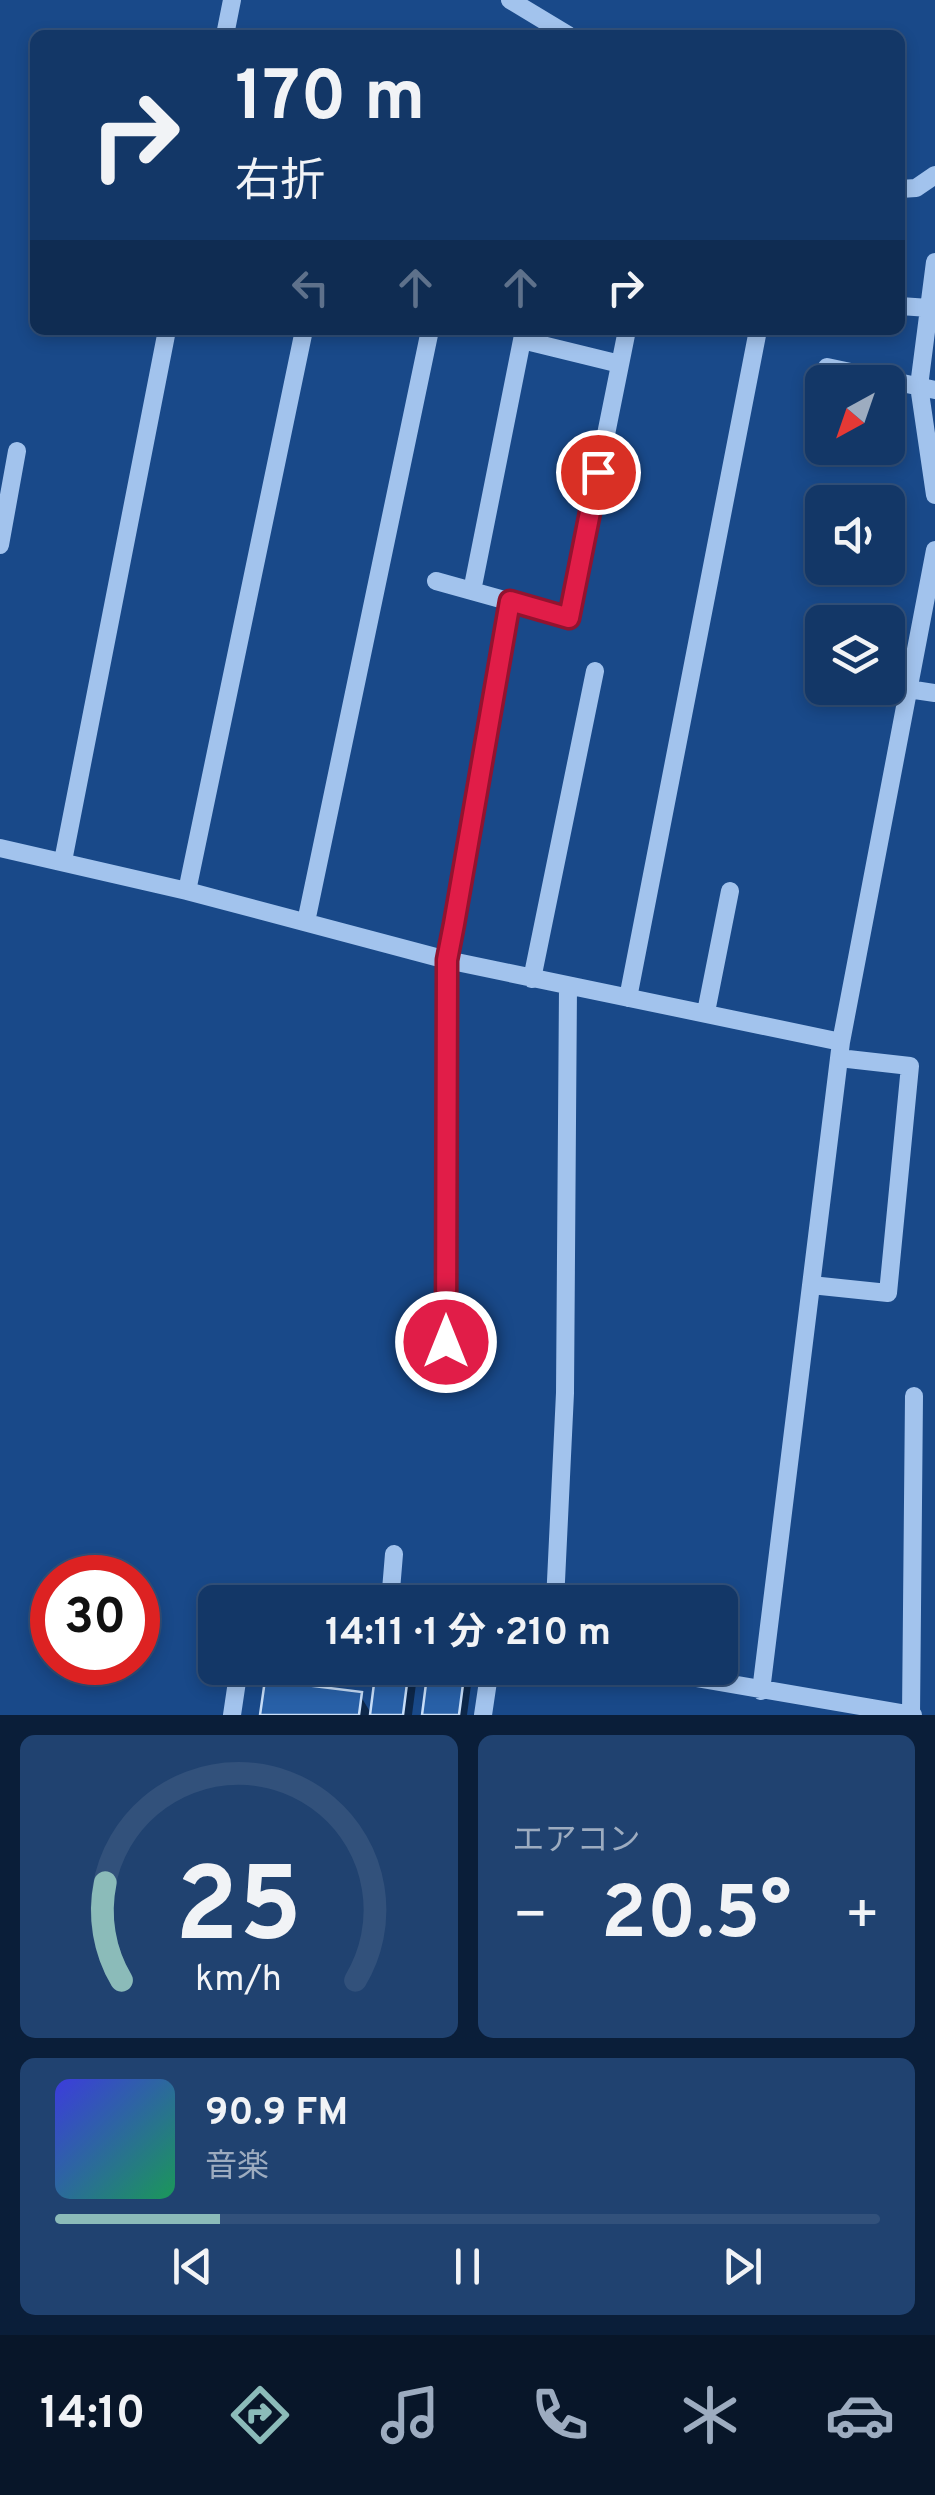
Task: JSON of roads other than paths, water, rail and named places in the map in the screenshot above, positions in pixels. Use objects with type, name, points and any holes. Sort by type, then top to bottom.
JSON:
[{"type":"street","points":[[226,30],[232,0]]},
{"type":"street","points":[[510,0],[560,30]]},
{"type":"street","points":[[905,189],[916,188],[935,175]]},
{"type":"street","points":[[935,262],[929,308],[927,388],[935,494]]},
{"type":"street","points":[[905,306],[929,308]]},
{"type":"street","points":[[63,861],[166,335]]},
{"type":"street","points":[[186,891],[303,335]]},
{"type":"street","points":[[306,922],[429,335]]},
{"type":"street","points":[[472,591],[522,335],[620,364]]},
{"type":"street","points":[[436,582],[569,618],[626,335]]},
{"type":"street","points":[[628,998],[757,335]]},
{"type":"street","points":[[0,544],[17,451]]},
{"type":"street","points":[[761,1691],[840,1050],[934,563]]},
{"type":"street","points":[[446,1342],[447,960],[510,601]]},
{"type":"street","points":[[532,979],[595,670]]},
{"type":"street","points":[[908,689],[935,693]]},
{"type":"street","points":[[0,848],[186,891],[447,960],[706,1012],[910,1066],[888,1293],[811,1285]]},
{"type":"street","points":[[706,1012],[730,891]]},
{"type":"street","points":[[556,1585],[564,1393],[568,987]]},
{"type":"street","points":[[729,1685],[912,1715],[914,1396]]},
{"type":"street","points":[[391,1585],[394,1554]]},
{"type":"street","points":[[232,1715],[236,1685]]},
{"type":"street","points":[[484,1715],[488,1685]]}]
